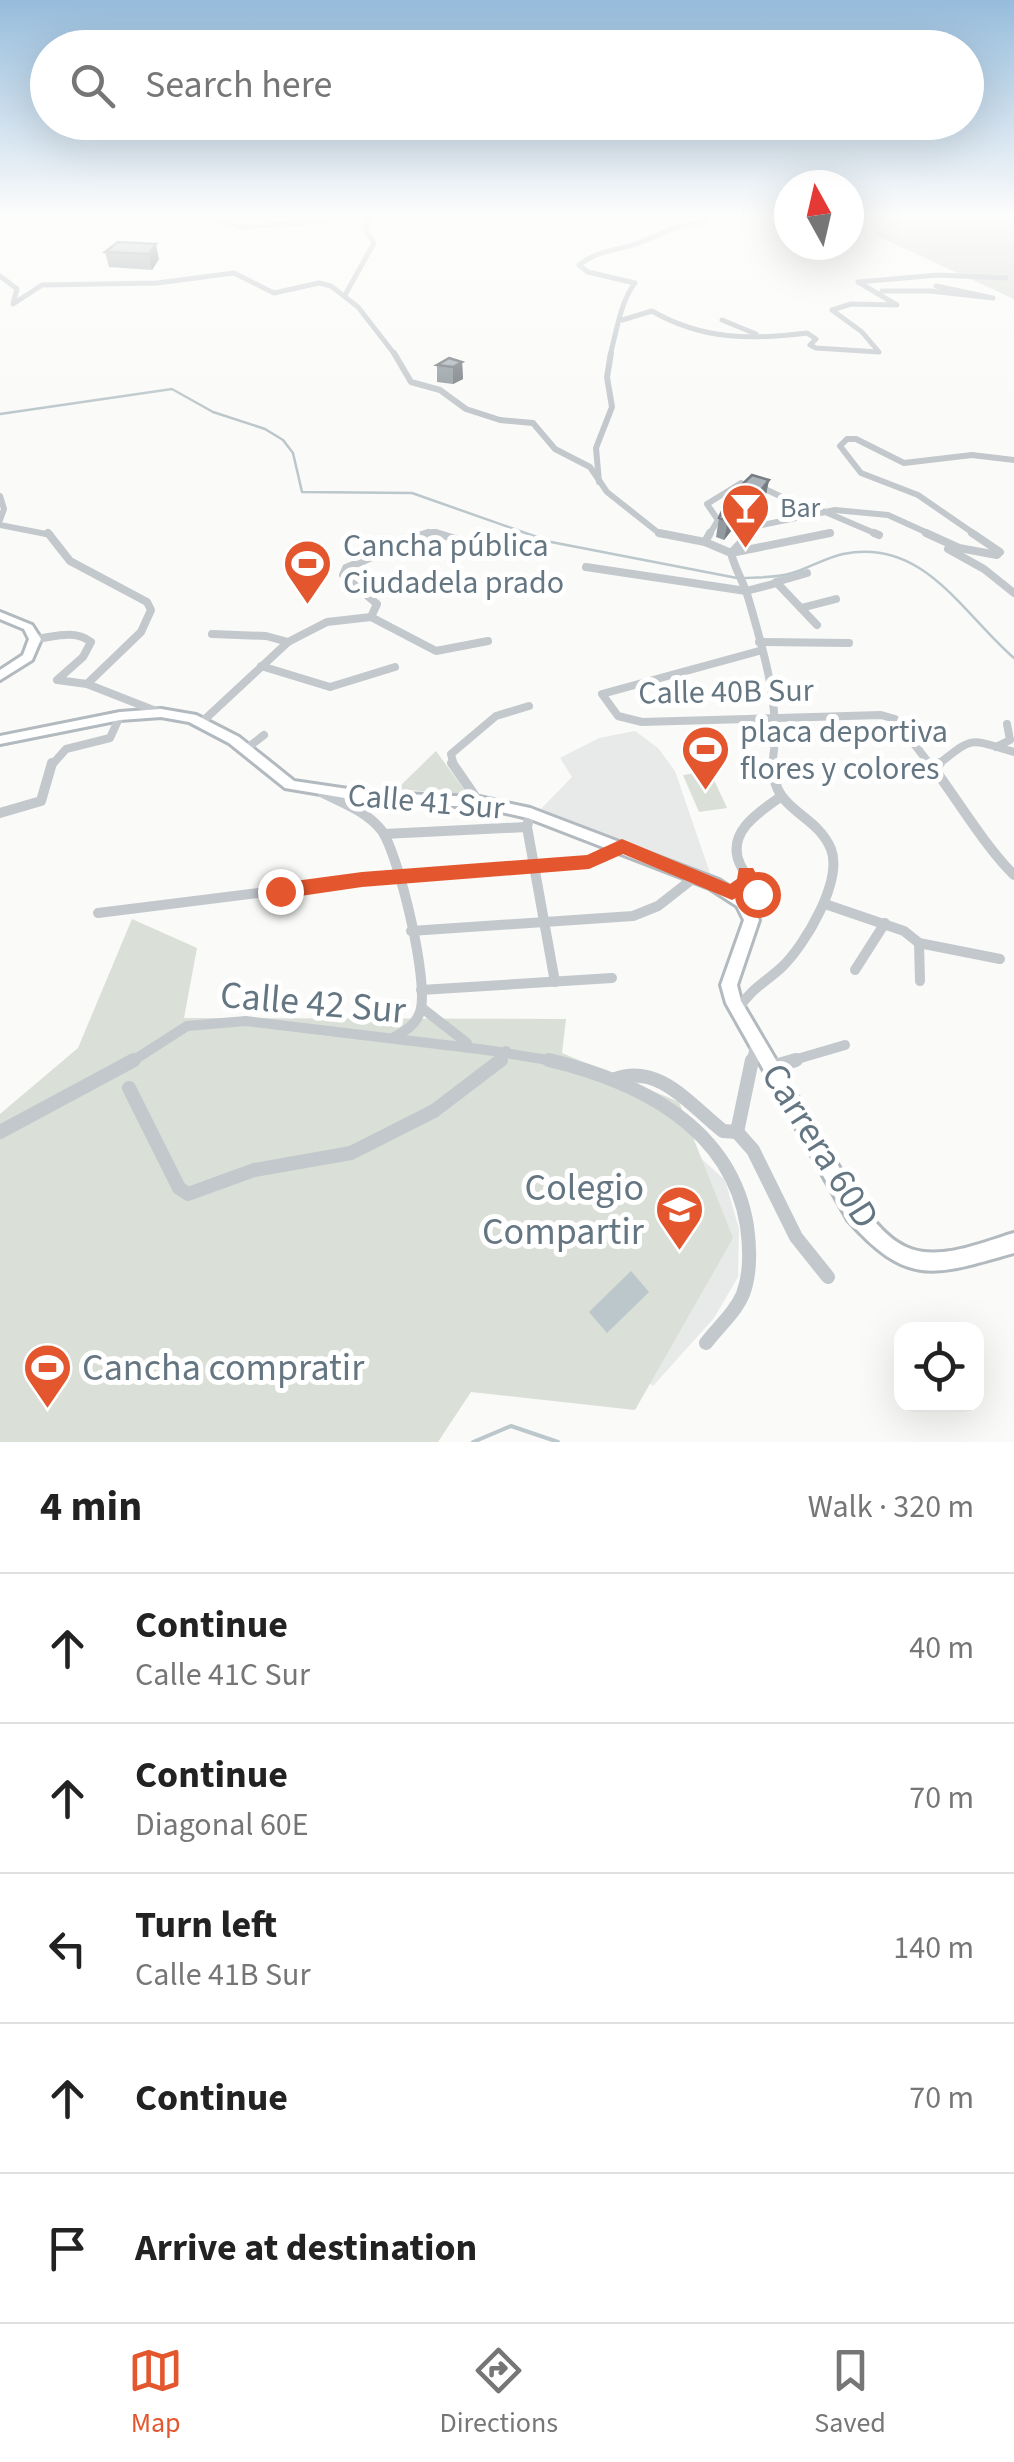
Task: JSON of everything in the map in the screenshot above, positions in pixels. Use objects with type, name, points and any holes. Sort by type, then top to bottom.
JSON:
[{"type":"main road","points":[[0,615],[28,628],[35,639],[28,656],[0,676]]},
{"type":"main road","points":[[0,740],[120,716],[161,713],[203,721]]},
{"type":"main road","name":"Calle 41 Sur","points":[[203,721],[290,785],[323,793],[478,802],[622,846],[732,893]]},
{"type":"main road","points":[[732,893],[752,920],[729,985],[738,1010]]},
{"type":"main road","name":"Carrera 60D","points":[[738,1010],[855,1213],[892,1252],[919,1264],[1014,1243]]},
{"type":"street","points":[[12,282],[17,290],[13,304],[42,285],[162,282]]},
{"type":"street","points":[[252,282],[272,293],[315,282]]},
{"type":"street","points":[[318,282],[330,284],[345,295],[383,337],[411,382],[440,390],[466,409],[483,415],[533,423],[554,449],[590,468],[599,484],[660,534],[705,542],[732,553],[830,533]]},
{"type":"street","points":[[345,295],[352,282]]},
{"type":"street","points":[[599,484],[596,448],[612,407],[608,370],[622,320],[624,296],[633,282]]},
{"type":"street","points":[[622,320],[652,311],[670,324],[695,332],[767,338],[807,333],[816,340],[810,345],[816,348],[879,352],[862,332],[832,310],[862,302],[883,308],[897,305],[860,286]]},
{"type":"street","points":[[860,286],[896,295],[928,291],[969,300],[993,298],[936,286]]},
{"type":"street","points":[[722,320],[767,338]]},
{"type":"street","points":[[732,553],[758,526],[819,512],[881,513],[938,540],[984,555],[1000,552],[950,521],[918,495],[861,472],[841,451],[842,442],[865,440],[901,462],[987,453],[1014,460]]},
{"type":"street","points":[[705,542],[718,520],[707,504],[741,483]]},
{"type":"street","points":[[767,490],[880,535]]},
{"type":"street","points":[[0,496],[4,509],[0,522],[49,533],[70,561],[148,602],[150,620],[87,684]]},
{"type":"street","points":[[371,618],[377,604],[343,575],[346,568],[420,534],[433,532],[472,544]]},
{"type":"street","points":[[938,540],[984,569],[1014,594]]},
{"type":"street","points":[[732,553],[775,703],[778,731],[772,768],[779,798],[812,822],[835,859],[837,870],[825,904],[789,960],[754,986],[738,1010]]},
{"type":"street","points":[[586,566],[745,589],[779,584],[816,626]]},
{"type":"street","points":[[745,589],[807,573]]},
{"type":"street","points":[[801,608],[836,600]]},
{"type":"street","points":[[203,721],[288,642],[327,622],[371,618],[436,651],[488,640]]},
{"type":"street","points":[[35,639],[75,632],[91,642],[83,658],[56,680],[87,684],[161,713]]},
{"type":"street","points":[[212,634],[266,636],[288,642]]},
{"type":"street","points":[[759,647],[849,642]]},
{"type":"street","name":"Calle 40B Sur","points":[[759,647],[602,694],[618,716],[664,724],[881,715],[895,719],[931,768]]},
{"type":"street","points":[[261,666],[330,686],[395,667]]},
{"type":"street","points":[[478,802],[450,760],[451,754],[496,716],[529,706]]},
{"type":"street","points":[[0,812],[41,801],[57,756],[68,749],[110,739],[117,733],[120,716]]},
{"type":"street","points":[[995,747],[1010,740],[1007,724]]},
{"type":"street","points":[[246,749],[264,735]]},
{"type":"street","points":[[1014,752],[961,744],[948,760],[931,768],[1014,875]]},
{"type":"street","points":[[323,793],[370,818],[384,834],[399,878],[422,1008],[414,1025],[391,1039]]},
{"type":"street","points":[[752,920],[757,894],[737,854],[740,831],[779,798]]},
{"type":"street","points":[[384,834],[528,820],[554,982]]},
{"type":"street","points":[[98,914],[399,878],[589,862],[622,846]]},
{"type":"street","points":[[732,893],[746,882],[746,873]]},
{"type":"street","points":[[411,931],[645,914],[695,876]]},
{"type":"street","points":[[825,904],[904,931],[919,944],[1000,958]]},
{"type":"street","points":[[855,970],[885,923]]},
{"type":"street","points":[[919,944],[920,981]]},
{"type":"street","points":[[420,990],[612,978]]},
{"type":"street","points":[[422,1008],[469,1045]]},
{"type":"street","name":"Calle 42 Sur","points":[[0,1132],[118,1072],[168,1035],[196,1023],[238,1022],[469,1045],[615,1079],[682,1114],[723,1158],[742,1201],[748,1238],[742,1296],[706,1343]]},
{"type":"street","points":[[736,1132],[743,1116],[755,1041]]},
{"type":"street","points":[[772,1067],[845,1045]]},
{"type":"street","points":[[130,1088],[179,1188],[188,1194],[254,1170],[350,1154],[434,1112],[498,1066],[506,1051]]},
{"type":"street","points":[[615,1079],[634,1072],[654,1076],[723,1131],[736,1132],[753,1150],[796,1237],[828,1277]]},
{"type":"shaded area","points":[[978,282],[1014,282],[1014,299]]},
{"type":"shaded area","points":[[635,731],[658,748],[675,771],[711,876],[541,809],[572,777],[560,758],[599,738]]},
{"type":"shaded area","points":[[436,751],[468,795],[397,789]]},
{"type":"shaded area","name":"placa deportiva flores y colores","points":[[710,771],[727,808],[699,812],[683,775]]},
{"type":"shaded area","points":[[132,919],[197,948],[184,1018],[566,1019],[562,1053],[679,1102],[733,1238],[635,1410],[471,1392],[438,1442],[0,1442],[0,1114],[78,1048]]},
{"type":"shaded area","name":"Colegio Compartir","points":[[672,1132],[725,1180],[739,1229],[738,1277],[714,1318],[653,1386],[602,1344]]},
{"type":"shaded area","points":[[631,1271],[649,1292],[607,1333],[589,1312]]},
{"type":"building","points":[[449,358],[462,362],[453,367],[437,365]]},
{"type":"building","points":[[752,475],[769,480],[728,521],[719,518],[727,499]]},
{"type":"waterway","points":[[0,414],[172,389],[213,412],[265,429],[283,440],[293,453],[302,492],[412,493],[551,542],[737,578]]},
{"type":"waterway","points":[[745,578],[786,575],[843,554],[871,552],[896,557],[939,583],[1014,658]]},
{"type":"waterway","points":[[473,1442],[511,1426],[558,1442]]},
{"type":"place","name":"Bar","points":[[745,550]]},
{"type":"place","name":"Cancha pública Ciudadela prado","points":[[308,606]]},
{"type":"place","name":"placa deportiva flores y colores","points":[[705,792]]},
{"type":"place","name":"Colegio Compartir","points":[[679,1252]]},
{"type":"place","name":"Cancha compratir","points":[[47,1410]]},
{"type":"route","points":[[280,891],[362,880],[589,862],[622,846],[732,893],[746,882],[746,873],[757,894]]}]
